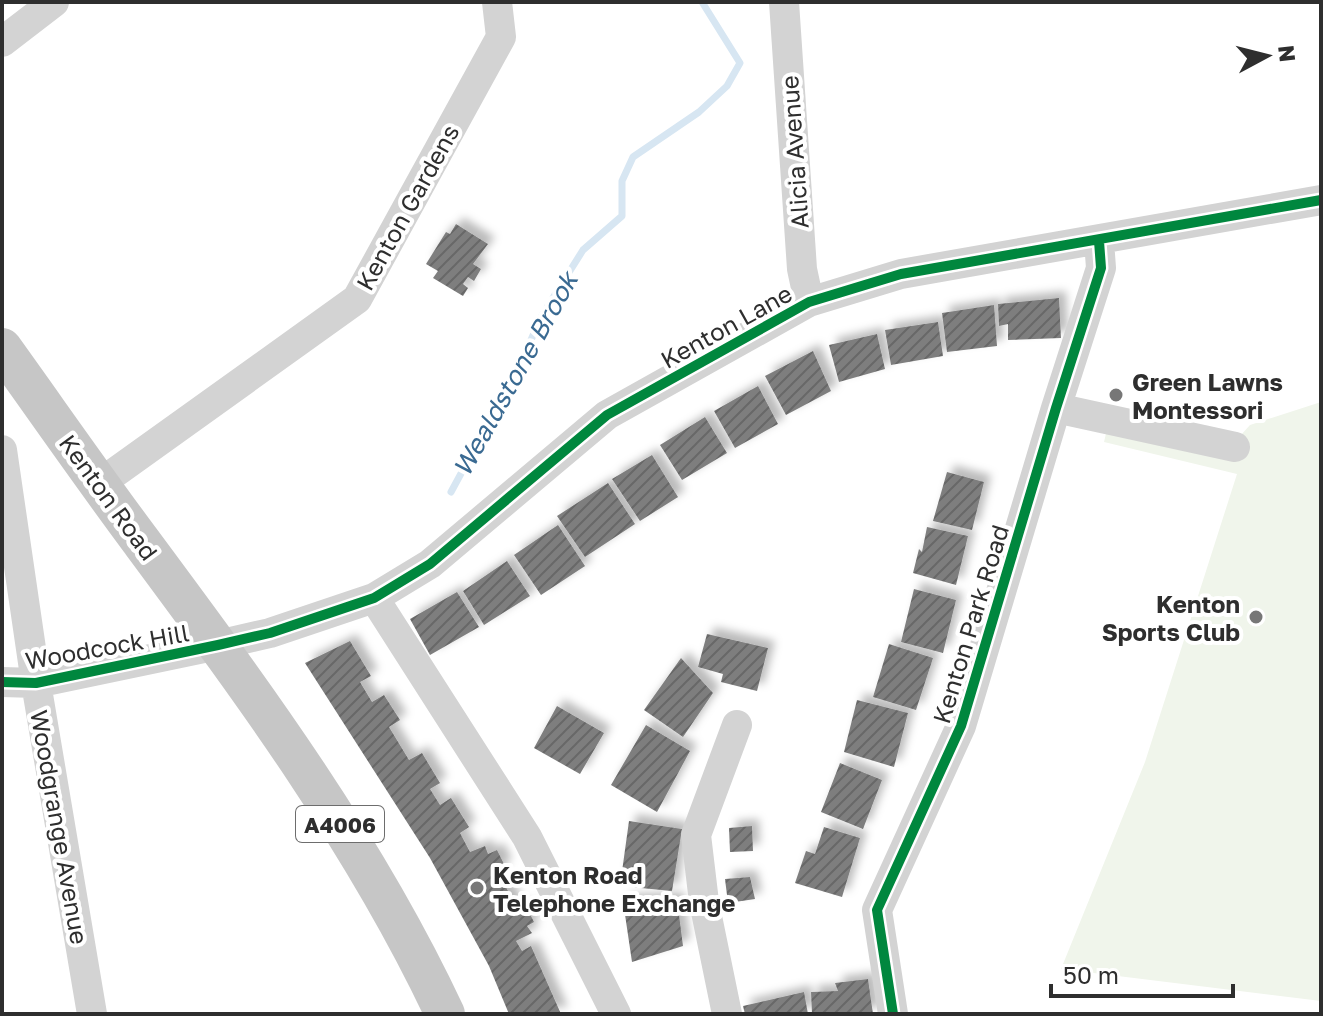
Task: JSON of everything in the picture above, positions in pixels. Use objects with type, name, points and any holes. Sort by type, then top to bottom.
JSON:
[{"type":"main road","name":"Kenton Road","points":[[5,361],[218,645]]},
{"type":"main road","name":"A4006","points":[[218,645],[370,871],[445,1014]]},
{"type":"street","points":[[2,42],[54,2]]},
{"type":"street","name":"Kenton Gardens","points":[[99,484],[357,299],[501,37],[497,2]]},
{"type":"street","name":"Alicia Avenue","points":[[785,2],[802,269],[809,302]]},
{"type":"street","name":"Kenton Lane","points":[[218,645],[270,633],[374,598],[430,564],[607,415],[809,302],[901,274],[1321,200]]},
{"type":"street","name":"Kenton Park Road","points":[[893,1014],[877,910],[961,726],[1101,268],[1099,241]]},
{"type":"street","points":[[1056,408],[1235,447]]},
{"type":"street","name":"Woodgrange Avenue","points":[[2,450],[36,683],[92,1014]]},
{"type":"street","points":[[374,598],[527,837],[616,1014]]},
{"type":"street","name":"Woodcock Hill","points":[[2,682],[36,683],[218,645]]},
{"type":"street","points":[[727,1014],[704,902],[696,835],[737,725]]},
{"type":"shaded area","name":"Kenton Sports Club","points":[[1321,402],[1321,1001],[1061,969],[1145,762],[1237,474],[1104,442],[1112,408],[1240,436],[1250,425]]},
{"type":"building","points":[[456,224],[488,244],[473,264],[481,269],[474,281],[468,277],[463,284],[468,288],[463,296],[433,278],[438,271],[426,264],[446,232],[450,234]]},
{"type":"building","points":[[1059,298],[1061,338],[1008,340],[1008,324],[999,326],[998,304]]},
{"type":"building","points":[[994,305],[997,346],[947,352],[942,313]]},
{"type":"building","points":[[938,322],[943,356],[891,365],[885,330]]},
{"type":"building","points":[[877,334],[885,369],[839,382],[829,345]]},
{"type":"building","points":[[813,351],[831,391],[786,415],[765,376]]},
{"type":"building","points":[[758,386],[778,424],[735,448],[714,411]]},
{"type":"building","points":[[705,417],[727,453],[682,480],[660,445]]},
{"type":"building","points":[[652,455],[678,497],[640,521],[612,479]]},
{"type":"building","points":[[947,472],[984,482],[972,530],[933,521]]},
{"type":"building","points":[[608,483],[635,524],[585,557],[557,516]]},
{"type":"building","points":[[558,525],[585,566],[541,595],[514,555]]},
{"type":"building","points":[[927,527],[968,536],[956,585],[913,573],[919,549],[922,552]]},
{"type":"building","points":[[507,561],[530,596],[484,625],[463,591]]},
{"type":"building","points":[[914,589],[956,600],[943,653],[901,642]]},
{"type":"building","points":[[457,592],[479,627],[430,655],[410,619]]},
{"type":"building","points":[[707,634],[768,648],[757,691],[721,682],[723,674],[698,667]]},
{"type":"building","points":[[350,641],[371,676],[360,682],[372,702],[384,695],[400,720],[389,727],[409,760],[422,753],[440,783],[430,789],[440,805],[451,798],[469,827],[460,833],[470,852],[485,846],[488,854],[497,850],[505,866],[497,870],[518,910],[526,906],[534,922],[527,926],[532,933],[516,941],[522,951],[531,946],[561,1014],[509,1014],[489,966],[430,858],[305,663]]},
{"type":"building","points":[[889,644],[933,658],[916,710],[873,697]]},
{"type":"building","points":[[681,658],[713,693],[683,737],[644,710]]},
{"type":"building","points":[[857,700],[908,713],[894,767],[844,752]]},
{"type":"building","points":[[557,706],[604,733],[580,774],[534,748]]},
{"type":"building","points":[[646,725],[690,751],[657,812],[611,785]]},
{"type":"building","points":[[840,763],[882,780],[863,829],[821,812]]},
{"type":"building","points":[[629,821],[682,829],[672,891],[620,886]]},
{"type":"building","points":[[752,826],[753,851],[730,852],[729,828]]},
{"type":"building","points":[[824,827],[860,838],[842,897],[795,883],[806,851],[815,854]]},
{"type":"building","points":[[750,877],[755,899],[728,903],[725,879]]},
{"type":"building","points":[[677,899],[683,946],[632,962],[623,901]]},
{"type":"building","points":[[868,979],[873,1014],[812,1014],[811,992],[838,991],[835,983]]},
{"type":"building","points":[[804,992],[808,1014],[745,1014],[743,1006]]},
{"type":"waterway","name":"Wealdstone Brook","points":[[451,492],[521,363],[541,317],[583,250],[622,216],[622,181],[633,157],[699,112],[727,86],[740,63],[702,2]]},
{"type":"cycle path","points":[[2,682],[36,683],[218,645],[270,633],[374,598],[430,564],[607,415],[809,302],[901,274],[1321,200]]},
{"type":"cycle path","points":[[893,1014],[877,910],[961,726],[1101,268],[1099,241]]},
{"type":"place","name":"Green Lawns Montessori","points":[[1116,395]]},
{"type":"place","name":"Kenton Sports Club","points":[[1256,617]]},
{"type":"place","name":"Kenton Road Telephone Exchange","points":[[477,888]]}]
